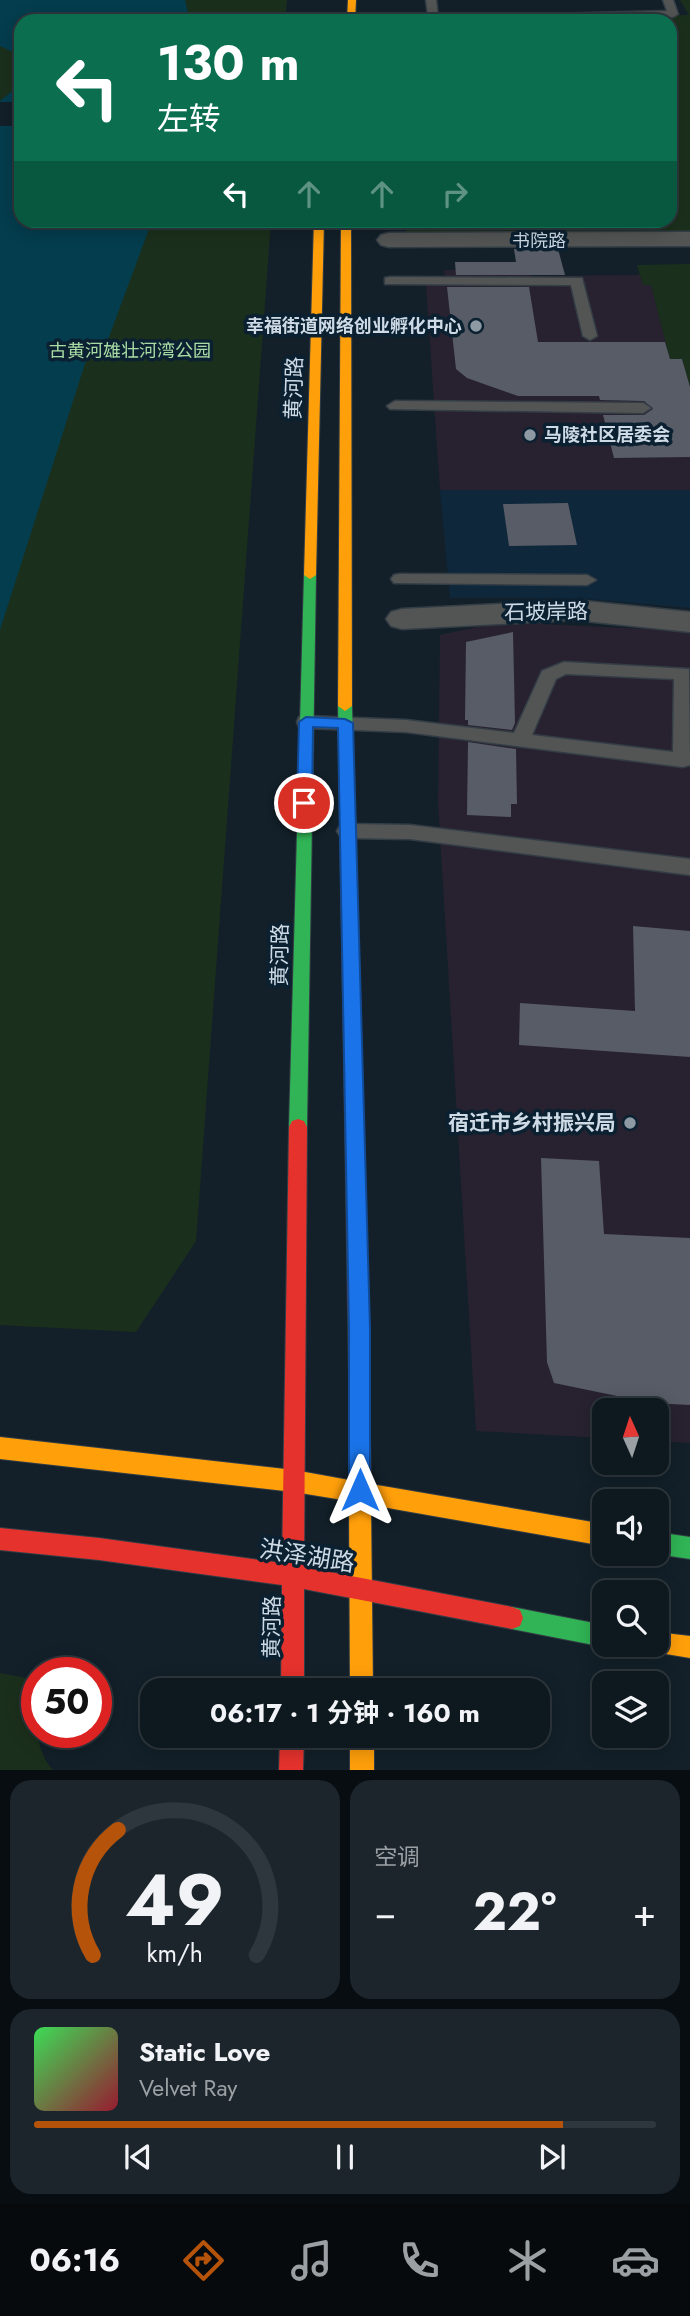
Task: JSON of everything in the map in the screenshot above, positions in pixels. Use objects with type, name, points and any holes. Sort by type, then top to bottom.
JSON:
[{"type":"main road","name":"黄河路","points":[[292,1678],[306,722],[319,228]]},
{"type":"main road","points":[[346,228],[345,723],[359,1329],[361,1678]]},
{"type":"main road","points":[[0,1448],[360,1490],[592,1533]]},
{"type":"main road","name":"洪泽湖路","points":[[0,1539],[99,1549],[294,1576],[592,1634]]},
{"type":"main road","points":[[669,1545],[690,1548]]},
{"type":"main road","points":[[669,1645],[690,1647]]},
{"type":"main road","points":[[291,1770],[292,1748]]},
{"type":"main road","points":[[362,1748],[362,1770]]},
{"type":"street","name":"书院路","points":[[389,240],[690,239]]},
{"type":"street","name":"石坡岸路","points":[[402,619],[575,610],[690,622]]},
{"type":"lane","points":[[390,281],[577,281],[590,336]]},
{"type":"lane","points":[[395,406],[642,408]]},
{"type":"lane","points":[[400,579],[587,580]]},
{"type":"lane","points":[[306,722],[406,726],[520,740],[683,760],[683,673],[564,668],[548,675],[520,740]]},
{"type":"lane","points":[[347,831],[410,832],[690,867]]},
{"type":"shaded area","points":[[0,0],[185,0],[188,14],[14,14],[14,53],[0,46]]},
{"type":"shaded area","points":[[14,90],[14,228],[149,228],[106,345],[89,351],[0,630],[0,101]]},
{"type":"shaded area","points":[[455,262],[532,269],[533,276],[640,275],[643,285],[651,285],[670,358],[682,359],[690,387],[690,490],[440,490],[426,285],[446,285],[444,270],[456,270]]},
{"type":"shaded area","points":[[440,490],[690,490],[690,608],[576,598],[450,598]]},
{"type":"shaded area","points":[[500,622],[690,631],[690,1443],[669,1442],[669,1398],[592,1398],[592,1437],[476,1431],[438,802],[440,635]]},
{"type":"green space","name":"古黄河雄壮河湾公园","points":[[0,0],[287,0],[286,14],[14,14],[14,228],[270,228],[196,1241],[136,1332],[0,1325]]},
{"type":"green space","points":[[680,0],[690,0],[690,234],[406,235],[406,228],[677,228],[677,15],[689,15]]},
{"type":"green space","points":[[690,264],[690,387],[682,359],[670,359],[651,285],[643,285],[637,265]]},
{"type":"green space","points":[[0,1673],[21,1677],[21,1748],[40,1748],[53,1770],[0,1770]]},
{"type":"pier","points":[[0,102],[14,102],[14,126],[0,126]]},
{"type":"building","points":[[510,228],[554,230],[510,230]]},
{"type":"building","points":[[514,249],[558,249],[565,275],[456,275],[455,262],[516,262]]},
{"type":"building","points":[[447,287],[529,287],[538,342],[665,342],[670,359],[682,359],[690,387],[690,457],[614,458],[603,415],[644,415],[653,409],[644,401],[600,400],[599,396],[518,396],[467,378],[456,369]]},
{"type":"building","points":[[568,503],[577,545],[509,546],[503,504]]},
{"type":"building","points":[[513,632],[515,723],[512,730],[468,725],[468,720],[465,720],[466,642]]},
{"type":"building","points":[[468,742],[516,749],[517,804],[511,804],[511,817],[467,815]]},
{"type":"building","points":[[633,926],[690,931],[690,1057],[519,1045],[520,1003],[635,1011]]},
{"type":"building","points":[[541,1158],[599,1161],[604,1234],[690,1238],[690,1405],[669,1404],[669,1398],[627,1398],[554,1383],[547,1362]]},
{"type":"traffic: fast","points":[[298,1127],[310,575]]},
{"type":"traffic: fast","points":[[345,706],[353,1062]]},
{"type":"traffic: fast","points":[[669,1545],[690,1548]]},
{"type":"traffic: fast","points":[[512,1618],[592,1634]]},
{"type":"traffic: slow","points":[[351,14],[352,0]]},
{"type":"traffic: slow","points":[[310,575],[319,228]]},
{"type":"traffic: slow","points":[[345,706],[346,228]]},
{"type":"traffic: slow","points":[[360,1440],[361,1678]]},
{"type":"traffic: slow","points":[[0,1448],[294,1481],[592,1533]]},
{"type":"traffic: slow","points":[[669,1645],[690,1647]]},
{"type":"traffic: slow","points":[[362,1748],[362,1770]]},
{"type":"traffic: jam","points":[[353,1062],[360,1440]]},
{"type":"traffic: jam","points":[[292,1678],[298,1127]]},
{"type":"traffic: jam","points":[[0,1539],[99,1549],[294,1576],[512,1618]]},
{"type":"traffic: jam","points":[[291,1770],[292,1748]]},
{"type":"place","name":"幸福街道网络创业孵化中心","points":[[476,326]]},
{"type":"place","name":"马陵社区居委会","points":[[530,435]]},
{"type":"place","name":"宿迁市乡村振兴局","points":[[630,1123]]},
{"type":"route","points":[[304,803],[306,722],[345,723],[359,1329],[360,1490]]}]
